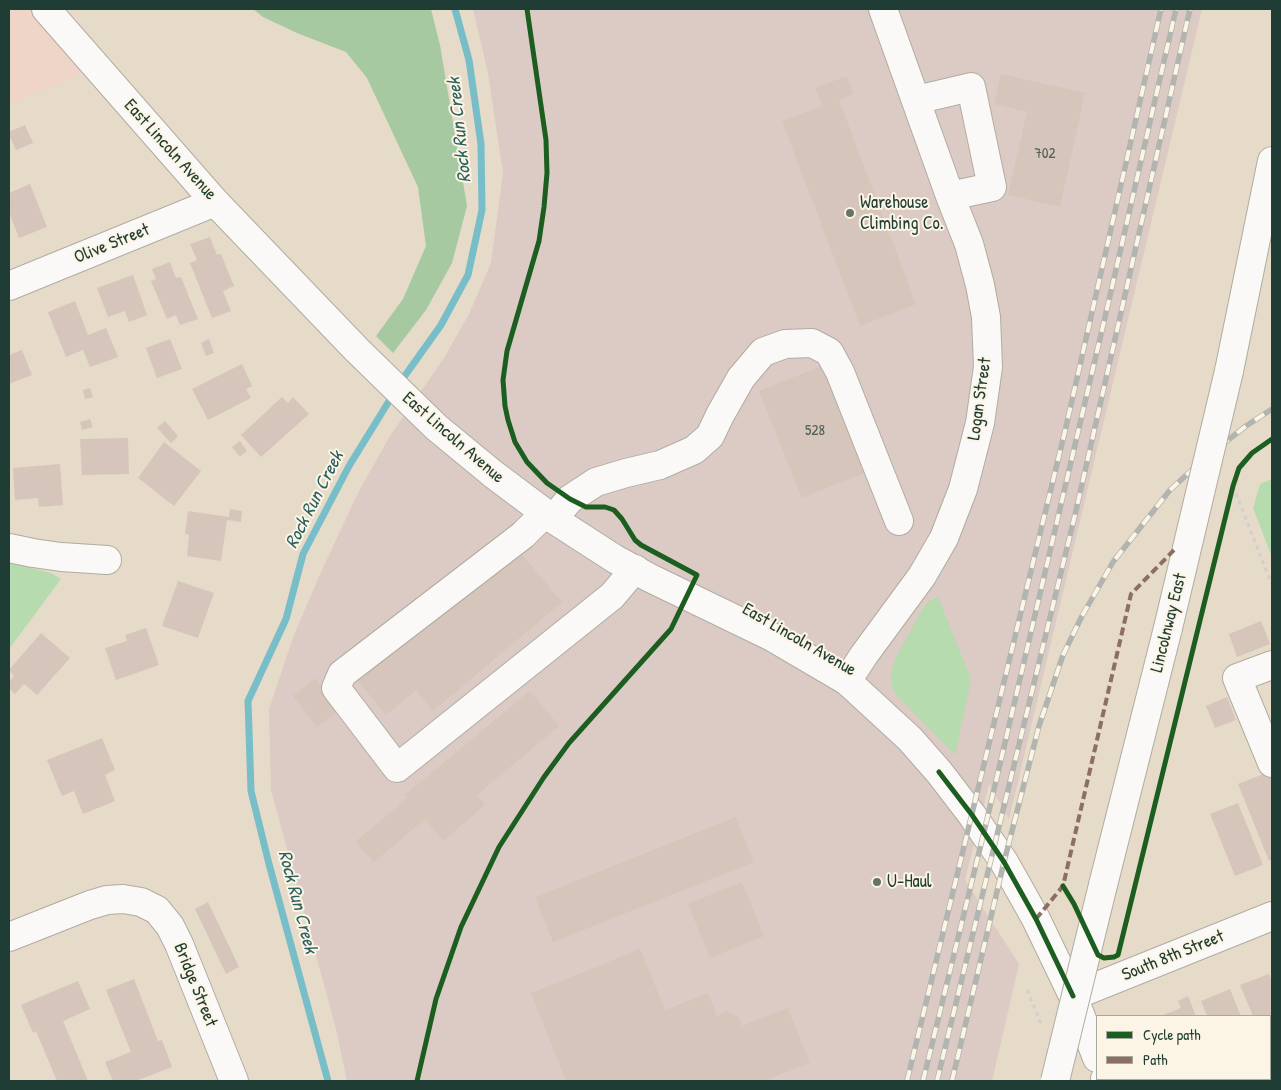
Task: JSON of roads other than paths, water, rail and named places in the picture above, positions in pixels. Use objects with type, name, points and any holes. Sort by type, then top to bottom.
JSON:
[{"type":"main road","name":"East Lincoln Avenue","points":[[46,9],[216,202],[357,350],[436,427],[493,474],[549,516],[606,554],[634,570],[772,637],[847,681],[910,739],[939,772],[972,815],[1018,885],[1073,996],[1096,1055]]},
{"type":"main road","name":"Logan Street","points":[[847,681],[922,576],[944,538],[963,488],[980,423],[988,367],[986,317],[969,244],[883,9]]},
{"type":"main road","points":[[916,100],[971,87],[992,187],[950,196]]},
{"type":"main road","name":"Lincolnway East","points":[[1055,1081],[1168,628],[1229,371],[1272,162]]},
{"type":"main road","name":"Olive Street","points":[[9,286],[216,202]]},
{"type":"main road","points":[[634,570],[612,596],[397,768],[336,688],[342,674],[570,499],[596,482],[660,465],[694,450],[710,436],[741,378],[764,352],[785,344],[812,343],[828,352],[840,372],[899,521]]},
{"type":"main road","points":[[9,548],[61,557],[107,560]]},
{"type":"main road","points":[[1272,665],[1237,678],[1272,763]]},
{"type":"main road","name":"Bridge Street","points":[[9,937],[107,900],[122,898],[141,902],[157,910],[170,926],[179,944],[234,1081]]},
{"type":"main road","name":"South 8th Street","points":[[1073,996],[1272,916]]},
{"type":"waterway","name":"Rock Run Creek","points":[[399,384],[441,325],[468,275],[482,210],[481,144],[469,60],[455,9]]},
{"type":"waterway","name":"Rock Run Creek","points":[[328,1081],[251,791],[248,701],[286,619],[303,554],[349,466],[394,393]]},
{"type":"railway","points":[[907,1081],[1065,431],[1161,9]]},
{"type":"railway","points":[[923,1081],[984,832],[1176,9]]},
{"type":"railway","points":[[937,1081],[1075,515],[1190,9]]},
{"type":"railway","points":[[952,1081],[1004,862],[1039,726],[1063,655],[1082,616],[1113,562],[1170,490],[1205,458],[1246,426],[1272,409]]},
{"type":"place","name":"Warehouse Climbing Co.","points":[[850,213]]},
{"type":"place","name":"U-Haul","points":[[877,882]]}]
